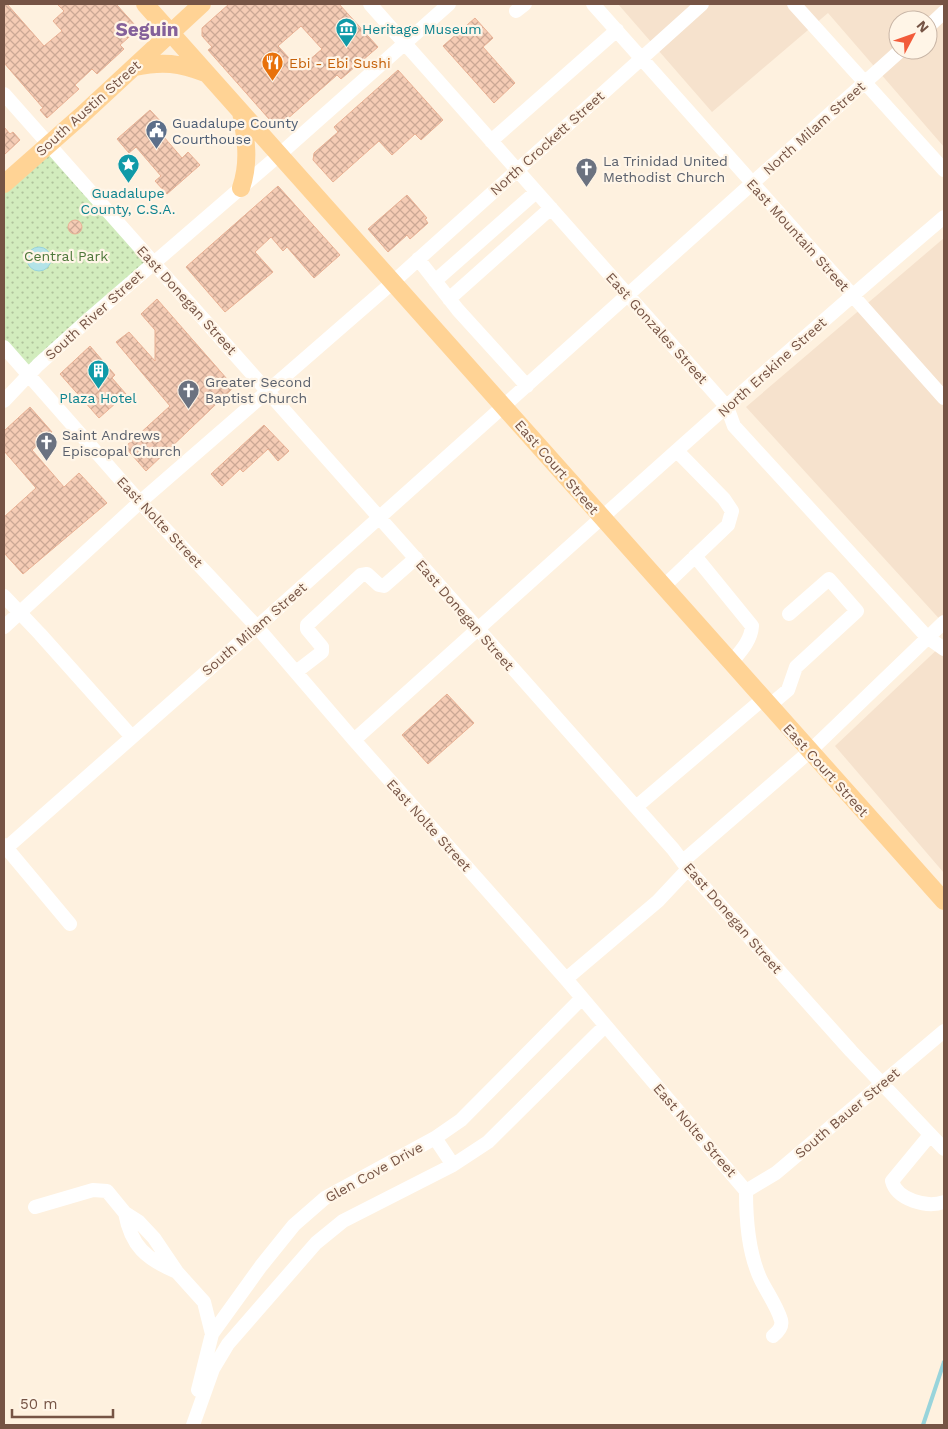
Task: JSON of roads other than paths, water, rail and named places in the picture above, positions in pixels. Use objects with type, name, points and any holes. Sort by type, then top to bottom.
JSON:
[{"type":"main road","name":"East Court Street","points":[[145,4],[809,752],[944,901]]},
{"type":"main road","name":"South Austin Street","points":[[4,184],[202,4]]},
{"type":"main road","points":[[135,66],[169,62],[184,65],[208,74]]},
{"type":"main road","points":[[241,111],[247,153],[246,173],[241,188]]},
{"type":"street","name":"East Gonzales Street","points":[[370,4],[727,407],[734,426],[927,637],[944,649]]},
{"type":"street","name":"South River Street","points":[[4,401],[45,358],[280,155],[449,4]]},
{"type":"street","name":"East Mountain Street","points":[[593,4],[944,398]]},
{"type":"street","name":"North Crockett Street","points":[[4,627],[140,502],[269,392],[702,4]]},
{"type":"street","points":[[794,4],[944,170]]},
{"type":"street","points":[[491,141],[617,30]]},
{"type":"street","name":"North Milam Street","points":[[504,407],[627,294],[890,60]]},
{"type":"street","name":"East Donegan Street","points":[[4,94],[851,1051],[944,1150]]},
{"type":"street","points":[[436,281],[536,192]]},
{"type":"street","points":[[449,299],[551,208]]},
{"type":"street","name":"North Erskine Street","points":[[354,740],[601,517],[852,295],[944,217]]},
{"type":"street","points":[[418,259],[449,299],[527,386]]},
{"type":"street","name":"East Nolte Street","points":[[4,347],[140,502],[257,627],[354,740],[566,979],[746,1191],[746,1219],[751,1249],[759,1276],[781,1320],[780,1329],[773,1336]]},
{"type":"street","name":"South Milam Street","points":[[5,848],[504,407]]},
{"type":"street","points":[[663,587],[728,525],[732,511],[724,499],[678,450]]},
{"type":"street","points":[[695,556],[752,626],[751,634],[731,663]]},
{"type":"street","points":[[296,672],[322,652],[322,647],[307,629],[307,625],[361,575],[367,574],[379,585],[384,586],[416,558]]},
{"type":"street","points":[[636,807],[766,703],[788,690],[796,667],[857,611],[828,580],[789,614]]},
{"type":"street","points":[[4,596],[132,737]]},
{"type":"street","points":[[566,979],[658,901],[686,865],[809,752],[944,622]]},
{"type":"street","points":[[5,848],[70,924]]},
{"type":"street","name":"Glen Cove Drive","points":[[199,1403],[198,1389],[212,1334],[231,1306],[294,1225],[325,1198],[434,1138],[461,1120],[495,1088],[582,998]]},
{"type":"street","name":"Glen Cove Drive","points":[[195,1424],[199,1403],[213,1369],[228,1344],[316,1244],[343,1221],[453,1165],[488,1142],[605,1026]]},
{"type":"street","name":"South Bauer Street","points":[[746,1191],[776,1173],[944,1030]]},
{"type":"street","points":[[930,1135],[892,1181],[900,1194],[914,1202],[944,1202]]},
{"type":"street","points":[[434,1138],[453,1165]]},
{"type":"street","points":[[35,1207],[93,1190],[106,1191],[125,1212],[129,1232],[143,1252],[159,1264],[177,1272],[204,1302],[212,1334]]},
{"type":"street","points":[[204,1302],[231,1306]]},
{"type":"water","points":[[39,247],[48,250],[51,259],[48,268],[39,271],[30,268],[27,259],[30,250]]},
{"type":"waterway","points":[[923,1425],[944,1362]]},
{"type":"place","name":"Heritage Museum","points":[[346,48]]},
{"type":"place","name":"Ebi - Ebi Sushi","points":[[273,82]]},
{"type":"place","name":"Guadalupe County Courthouse","points":[[156,150]]},
{"type":"place","name":"Guadalupe County, C.S.A.","points":[[128,184]]},
{"type":"place","name":"La Trinidad United Methodist Church","points":[[587,188]]},
{"type":"place","name":"Plaza Hotel","points":[[98,389]]},
{"type":"place","name":"Greater Second Baptist Church","points":[[189,409]]},
{"type":"place","name":"Saint Andrews Episcopal Church","points":[[46,462]]},
{"type":"district","name":"Seguin","points":[[147,29]]},
{"type":"park label","name":"Central Park","points":[[66,256]]}]
